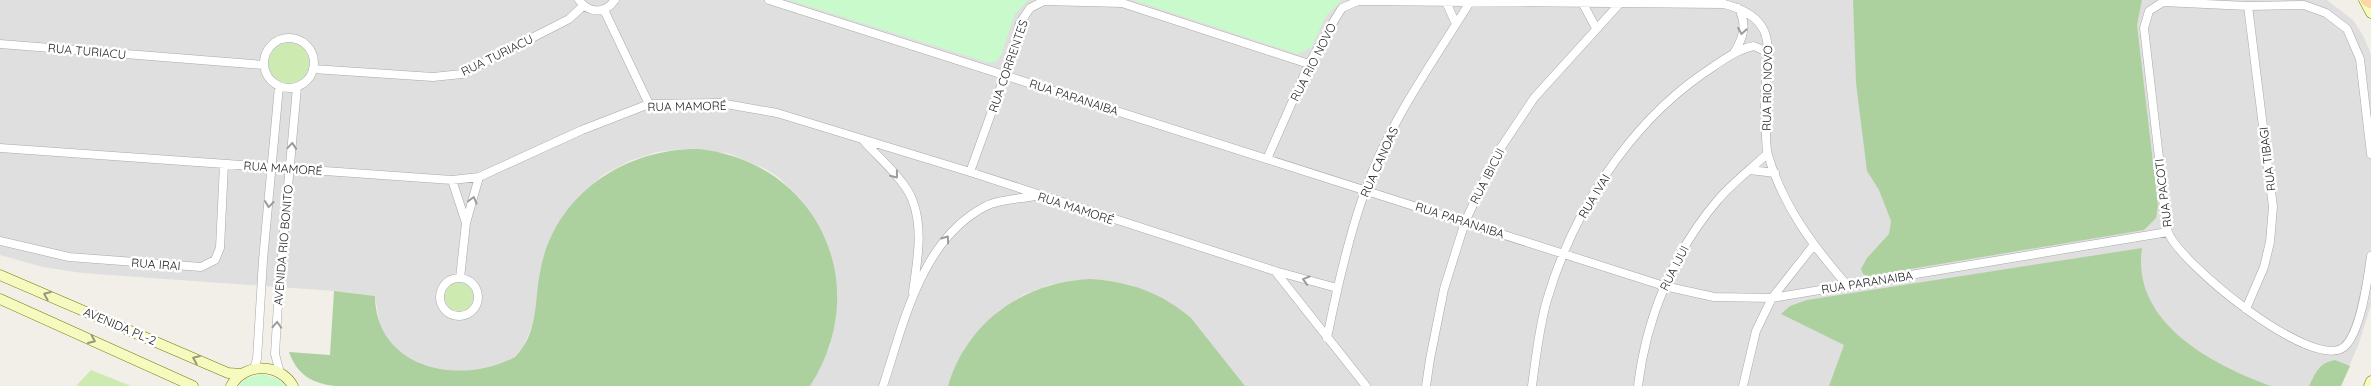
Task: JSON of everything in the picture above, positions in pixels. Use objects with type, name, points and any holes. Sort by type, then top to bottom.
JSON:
[{"type":"main road","points":[[2365,0],[2371,3]]},
{"type":"street","points":[[581,3],[594,12],[604,10],[615,0]]},
{"type":"street","name":"RUA PARANAIBA","points":[[769,0],[1664,286],[1714,297],[1772,298],[2168,232]]},
{"type":"street","name":"RUA CORRENTES","points":[[970,172],[1005,75],[1020,23],[1030,8],[1044,0],[1122,4],[1309,64]]},
{"type":"street","points":[[2365,0],[2371,13]]},
{"type":"street","name":"RUA RIO NOVO","points":[[1267,158],[1309,64],[1342,8],[1358,1],[1724,4],[1750,14],[1762,26],[1768,37],[1770,53],[1764,96],[1767,154],[1788,205],[1813,246],[1847,285]]},
{"type":"street","points":[[1446,2],[1456,24]]},
{"type":"street","name":"RUA CANOAS","points":[[1327,338],[1337,288],[1365,190],[1397,121],[1470,2]]},
{"type":"street","points":[[1582,2],[1596,28]]},
{"type":"street","name":"RUA IBICUI","points":[[1426,386],[1444,289],[1465,222],[1496,155],[1534,98],[1620,2]]},
{"type":"street","name":"RUA PACOTI","points":[[2248,6],[2163,2],[2149,11],[2144,28],[2168,232],[2191,264],[2246,309],[2290,338],[2330,352],[2344,347],[2354,331],[2371,256]]},
{"type":"street","name":"RUA TURIACU","points":[[313,69],[433,77],[462,74],[569,19],[581,3]]},
{"type":"street","points":[[2248,6],[2304,5],[2326,13],[2347,30],[2360,59],[2371,154]]},
{"type":"street","name":"RUA TIBAGI","points":[[2246,309],[2264,267],[2270,242],[2272,207],[2248,6]]},
{"type":"street","points":[[1734,53],[1744,29],[1743,18],[1738,8]]},
{"type":"street","points":[[604,10],[649,104]]},
{"type":"street","points":[[291,38],[299,40],[311,52],[313,69],[304,83],[297,86],[279,86],[268,78],[264,65],[265,56],[274,42],[291,38]]},
{"type":"street","name":"RUA TURIACU","points":[[0,44],[264,65]]},
{"type":"street","name":"RUA IVAI","points":[[1532,386],[1546,300],[1584,210],[1617,158],[1646,124],[1682,89],[1734,53],[1754,46],[1770,53]]},
{"type":"street","name":"AVENIDA RIO BONITO","points":[[254,369],[257,359],[263,260],[279,86]]},
{"type":"street","name":"AVENIDA RIO BONITO","points":[[280,373],[275,354],[280,270],[297,86]]},
{"type":"street","name":"RUA MAMORÉ","points":[[0,148],[452,180],[479,177],[582,130],[649,104],[720,103],[777,113],[970,172],[1038,196],[1275,271],[1337,288]]},
{"type":"street","points":[[862,139],[892,171],[912,198],[918,223],[918,249],[913,296]]},
{"type":"street","name":"RUA IJUI","points":[[1638,386],[1648,332],[1664,286],[1687,242],[1717,201],[1767,154]]},
{"type":"street","name":"RUA IRAI","points":[[0,240],[69,257],[201,267],[215,260],[220,248],[224,164]]},
{"type":"street","points":[[1750,170],[1775,173]]},
{"type":"street","points":[[460,278],[466,223],[479,177]]},
{"type":"street","points":[[452,180],[466,223]]},
{"type":"street","points":[[883,386],[913,296],[934,255],[952,232],[987,205],[1038,196]]},
{"type":"street","points":[[1743,386],[1756,331],[1772,298],[1813,246]]},
{"type":"street","points":[[918,249],[934,255]]},
{"type":"street","points":[[1275,271],[1366,386]]},
{"type":"street","name":"AVENIDA PL-2","points":[[0,275],[228,373],[242,374]]},
{"type":"street","points":[[460,278],[475,287],[478,297],[477,303],[471,312],[460,316],[449,314],[445,310],[442,306],[440,295],[445,284],[460,278]]},
{"type":"street","name":"AVENIDA PL-2","points":[[0,299],[193,386]]},
{"type":"street","points":[[231,386],[242,374],[254,369],[263,368],[280,373],[294,384]]},
{"type":"street","points":[[2369,386],[2371,381]]},
{"type":"shaded area","points":[[0,0],[2327,0],[2353,20],[2364,37],[2371,55],[2371,305],[2359,343],[2341,386],[1245,386],[1191,319],[1131,285],[1104,280],[1076,280],[1049,285],[1023,295],[1000,310],[970,340],[963,351],[948,386],[810,386],[830,346],[836,317],[835,274],[822,233],[799,197],[778,177],[766,169],[727,153],[684,149],[657,152],[629,161],[603,175],[581,194],[555,229],[549,243],[540,271],[535,320],[522,349],[507,364],[490,374],[470,380],[449,381],[419,372],[395,353],[380,327],[375,296],[334,291],[82,273],[43,267],[0,255]]},
{"type":"green space","points":[[789,0],[1028,0],[1015,14],[1001,55],[997,61],[989,63]]},
{"type":"green space","points":[[1133,0],[1342,0],[1326,16],[1311,48],[1297,54]]},
{"type":"green space","points":[[1853,0],[2142,0],[2137,25],[2158,206],[2156,218],[2144,230],[1868,276],[1863,274],[1861,269],[1867,258],[1889,234],[1891,221],[1879,190],[1867,171],[1856,83]]},
{"type":"green space","points":[[289,43],[303,49],[309,63],[303,77],[289,83],[275,77],[269,63],[275,49]]},
{"type":"green space","points":[[699,149],[741,159],[776,177],[804,203],[824,235],[835,270],[837,309],[829,348],[810,386],[336,386],[320,383],[307,377],[296,367],[292,360],[289,352],[330,355],[334,291],[375,296],[379,321],[390,341],[405,355],[425,365],[447,370],[470,370],[494,366],[515,357],[523,347],[532,327],[540,272],[548,245],[560,220],[577,199],[597,181],[619,167],[644,157],[671,151]]},
{"type":"green space","points":[[2142,248],[2142,275],[2149,298],[2163,319],[2181,337],[2202,353],[2248,377],[2271,386],[1829,386],[1844,345],[1781,314],[1790,306],[1807,300]]},
{"type":"green space","points":[[1090,279],[1118,282],[1144,290],[1157,295],[1180,309],[1191,318],[1245,386],[948,386],[957,363],[969,342],[984,324],[1001,309],[1021,297],[1043,288],[1066,282]]},
{"type":"green space","points":[[459,283],[469,287],[473,297],[469,307],[459,311],[449,307],[445,297],[449,287]]},
{"type":"green space","points":[[2335,360],[2350,366],[2341,386],[2309,386],[2316,372],[2325,363]]},
{"type":"green space","points":[[91,370],[131,386],[76,386]]},
{"type":"green space","points":[[262,374],[278,379],[286,386],[239,386],[245,379]]}]
